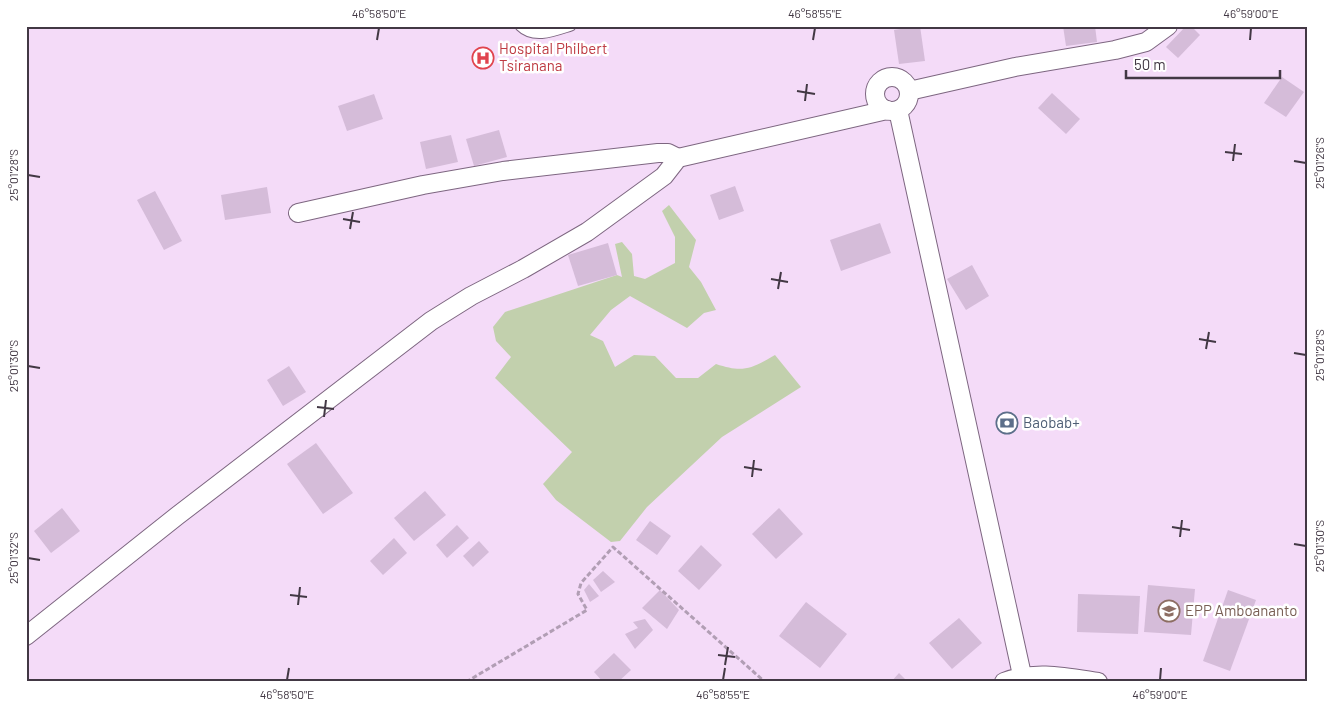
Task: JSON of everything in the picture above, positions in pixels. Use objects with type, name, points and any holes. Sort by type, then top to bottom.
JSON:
[{"type":"street","points":[[909,91],[1015,67],[1115,50],[1146,42],[1168,26]]},
{"type":"street","points":[[298,213],[423,185],[503,171],[658,153],[668,153],[678,158],[892,110],[908,102],[909,91],[902,80],[892,76],[880,81],[874,91],[877,103],[892,110]]},
{"type":"street","points":[[892,110],[1022,675]]},
{"type":"street","points":[[26,636],[177,516],[431,321],[471,296],[587,232],[664,176],[678,158]]},
{"type":"street","points":[[1004,682],[1022,675],[1058,676],[1098,682]]},
{"type":"lane","points":[[520,26],[536,34],[551,33],[571,26]]},
{"type":"path","points":[[466,682],[587,610],[578,594],[581,583],[613,547],[765,682]]},
{"type":"green space","points":[[669,205],[696,240],[689,267],[701,282],[716,310],[704,313],[687,328],[630,296],[611,310],[590,335],[603,341],[615,367],[634,355],[655,356],[676,378],[698,378],[716,364],[740,369],[747,368],[775,355],[801,387],[722,437],[647,507],[620,541],[611,542],[556,500],[543,484],[572,452],[495,378],[511,357],[496,341],[493,327],[505,312],[617,275],[622,277],[615,244],[622,242],[632,254],[634,276],[645,279],[675,263],[675,237],[662,211]]},
{"type":"building","points":[[920,26],[925,61],[899,64],[894,30]]},
{"type":"building","points":[[1063,26],[1095,26],[1097,42],[1066,46]]},
{"type":"building","points":[[1186,26],[1191,26],[1200,35],[1178,58],[1166,47]]},
{"type":"building","points":[[1282,77],[1304,92],[1286,117],[1264,103]]},
{"type":"building","points":[[1052,93],[1080,119],[1066,134],[1038,108]]},
{"type":"building","points":[[374,94],[383,119],[347,131],[338,106]]},
{"type":"building","points":[[499,130],[507,157],[474,166],[466,139]]},
{"type":"building","points":[[451,135],[458,162],[426,169],[420,142]]},
{"type":"building","points":[[735,186],[744,211],[719,220],[710,195]]},
{"type":"building","points":[[267,187],[271,213],[225,220],[221,195]]},
{"type":"building","points":[[155,191],[182,241],[164,250],[137,200]]},
{"type":"building","points":[[880,223],[891,253],[841,271],[830,240]]},
{"type":"building","points":[[608,243],[617,275],[578,286],[568,255]]},
{"type":"building","points":[[972,265],[989,296],[966,310],[947,279]]},
{"type":"building","points":[[289,366],[306,392],[283,406],[267,380]]},
{"type":"building","points":[[316,443],[353,493],[323,514],[287,464]]},
{"type":"building","points":[[425,491],[446,515],[414,541],[394,518]]},
{"type":"building","points":[[62,508],[80,531],[51,553],[34,531]]},
{"type":"building","points":[[779,508],[803,534],[776,559],[752,534]]},
{"type":"building","points":[[650,521],[671,536],[657,555],[636,540]]},
{"type":"building","points":[[457,525],[469,538],[447,558],[436,545]]},
{"type":"building","points":[[394,538],[407,553],[383,575],[370,561]]},
{"type":"building","points":[[479,541],[489,552],[473,567],[463,556]]},
{"type":"building","points":[[701,545],[722,565],[699,590],[678,571]]},
{"type":"building","points":[[603,571],[615,582],[601,592],[593,580]]},
{"type":"building","points":[[589,584],[599,596],[590,602],[584,590]]},
{"type":"building","name":"EPP Amboananto","points":[[1148,585],[1195,589],[1191,635],[1144,632]]},
{"type":"building","points":[[660,590],[679,610],[667,629],[642,608]]},
{"type":"building","points":[[1228,590],[1256,600],[1230,671],[1203,661]]},
{"type":"building","points":[[1078,594],[1140,596],[1138,634],[1077,632]]},
{"type":"building","points":[[806,602],[847,634],[820,668],[779,636]]},
{"type":"building","points":[[959,618],[982,643],[952,669],[929,643]]},
{"type":"building","points":[[645,619],[653,630],[635,649],[625,634],[638,628],[633,622]]},
{"type":"building","points":[[614,653],[631,670],[618,682],[603,682],[594,672]]},
{"type":"building","points":[[899,673],[908,682],[891,682]]},
{"type":"place","name":"Hospital Philbert Tsiranana","points":[[483,58]]},
{"type":"place","name":"Baobab+","points":[[1007,423]]},
{"type":"place","name":"EPP Amboananto","points":[[1169,611]]}]
